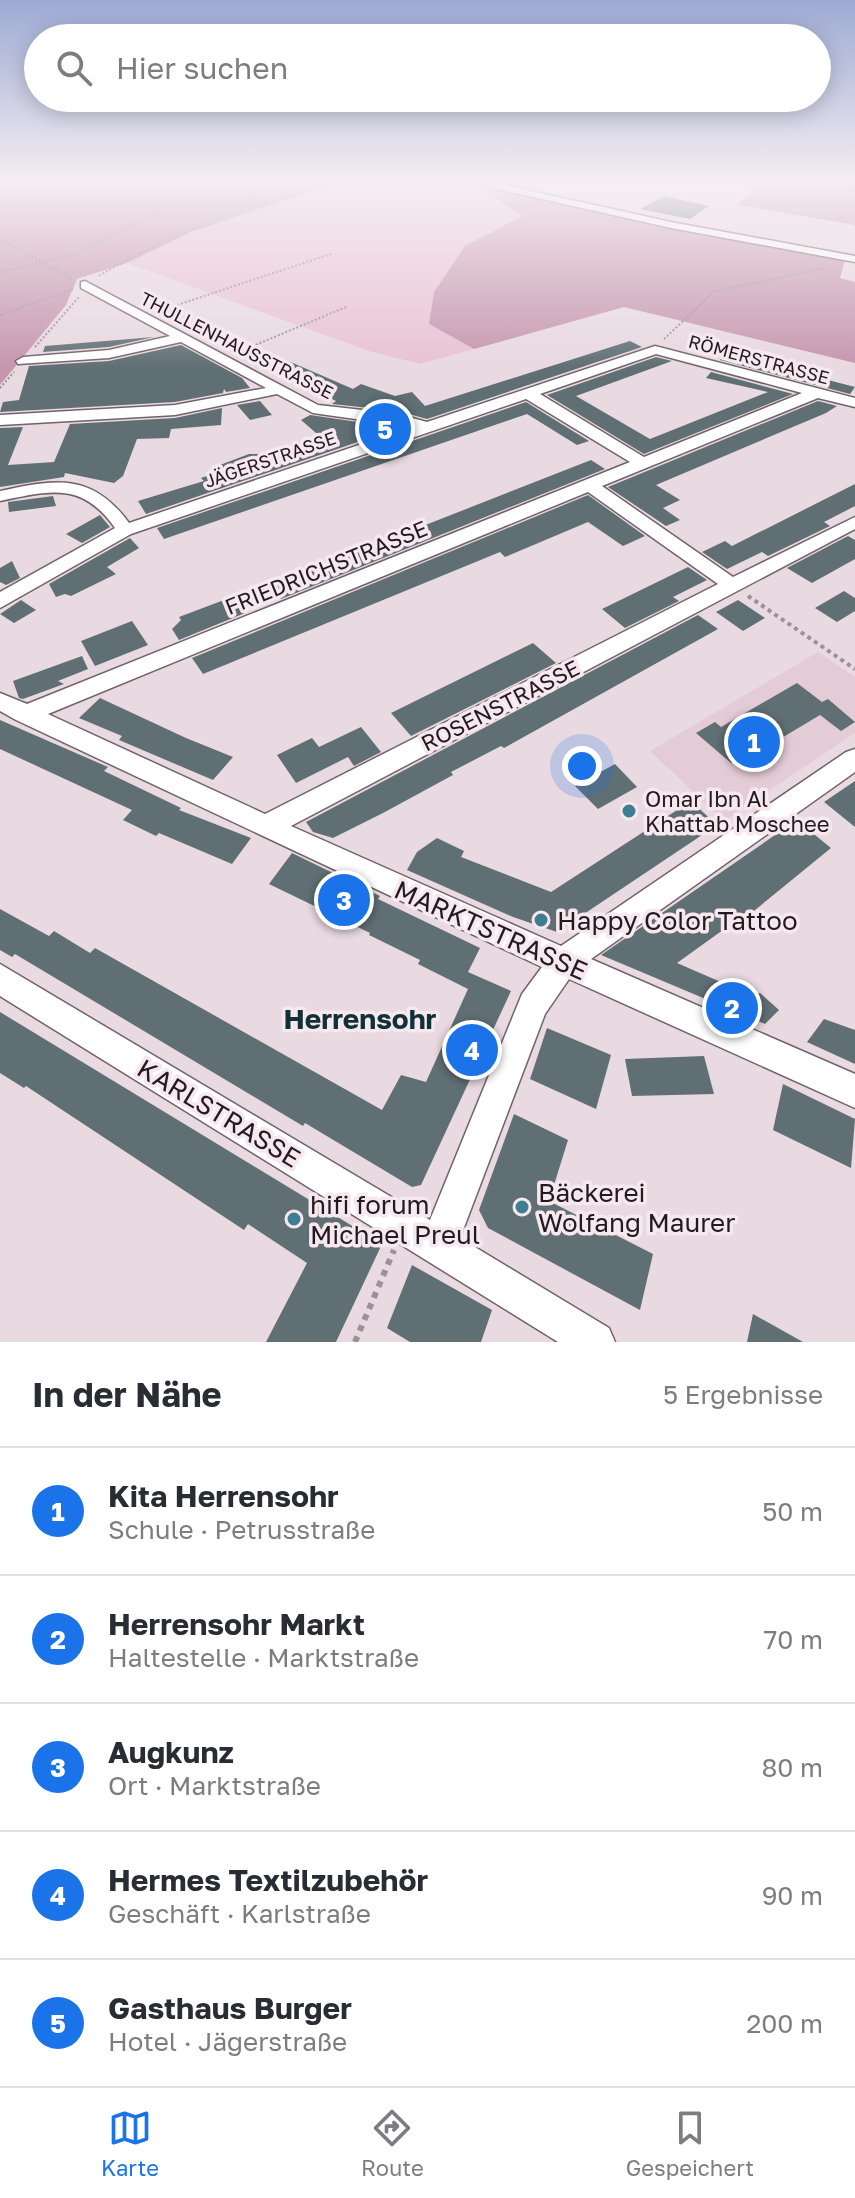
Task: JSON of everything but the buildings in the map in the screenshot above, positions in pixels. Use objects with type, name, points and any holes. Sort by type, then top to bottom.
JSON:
[{"type":"street","points":[[772,244],[855,259]]},
{"type":"street","name":"THULLENHAUSSTRASSE","points":[[89,288],[313,408],[332,414],[404,417],[425,427]]},
{"type":"street","points":[[23,361],[109,354],[181,338]]},
{"type":"street","name":"RÖMERSTRASSE","points":[[655,350],[855,403]]},
{"type":"street","name":"JÄGERSTRASSE","points":[[0,601],[125,530],[655,350]]},
{"type":"street","points":[[0,420],[151,412],[232,403],[277,390]]},
{"type":"street","name":"FRIEDRICHSTRASSE","points":[[24,714],[816,393]]},
{"type":"street","points":[[529,394],[645,464]]},
{"type":"street","points":[[591,486],[732,585]]},
{"type":"street","points":[[0,496],[49,488],[86,491],[101,500],[125,530]]},
{"type":"street","name":"ROSENSTRASSE","points":[[268,825],[855,522]]},
{"type":"street","name":"MARKTSTRASSE","points":[[0,701],[391,885],[855,1091]]},
{"type":"street","points":[[438,1246],[533,1005],[564,961],[855,759]]},
{"type":"street","name":"KARLSTRASSE","points":[[0,979],[595,1342]]},
{"type":"path","points":[[7,244],[36,262],[89,288]]},
{"type":"path","points":[[0,272],[79,253],[96,244]]},
{"type":"path","points":[[0,388],[72,303],[139,251],[158,244]]},
{"type":"path","points":[[141,317],[331,254]]},
{"type":"path","points":[[655,350],[715,291],[837,265]]},
{"type":"path","points":[[0,315],[89,288]]},
{"type":"path","points":[[220,359],[346,307]]},
{"type":"path","points":[[732,585],[855,669]]},
{"type":"path","points":[[355,1342],[404,1226]]},
{"type":"shaded area","points":[[0,244],[167,244],[127,263],[77,279],[66,305],[0,385]]},
{"type":"shaded area","points":[[167,244],[470,244],[465,246],[429,324],[474,349],[420,364],[369,351],[127,263]]},
{"type":"shaded area","points":[[762,244],[845,259],[840,278],[855,282],[855,363],[624,307],[474,349],[429,324],[434,292],[465,246]]},
{"type":"shaded area","points":[[818,652],[855,677],[855,733],[724,821],[650,751]]},
{"type":"place","name":"Gasthaus Burger","points":[[385,429]]},
{"type":"place","name":"Kita Herrensohr","points":[[754,742]]},
{"type":"place","name":"Omar Ibn Al Khattab Moschee","points":[[629,811]]},
{"type":"place","name":"Augkunz","points":[[344,900]]},
{"type":"place","name":"Happy Color Tattoo","points":[[541,920]]},
{"type":"place","name":"Herrensohr Markt","points":[[732,1008]]},
{"type":"place","name":"Hermes Textilzubehör","points":[[472,1050]]},
{"type":"place","name":"Bäckerei Wolfang Maurer","points":[[522,1207]]},
{"type":"place","name":"hifi forum Michael Preul","points":[[294,1219]]},
{"type":"district","name":"Herrensohr","points":[[360,1018]]}]
